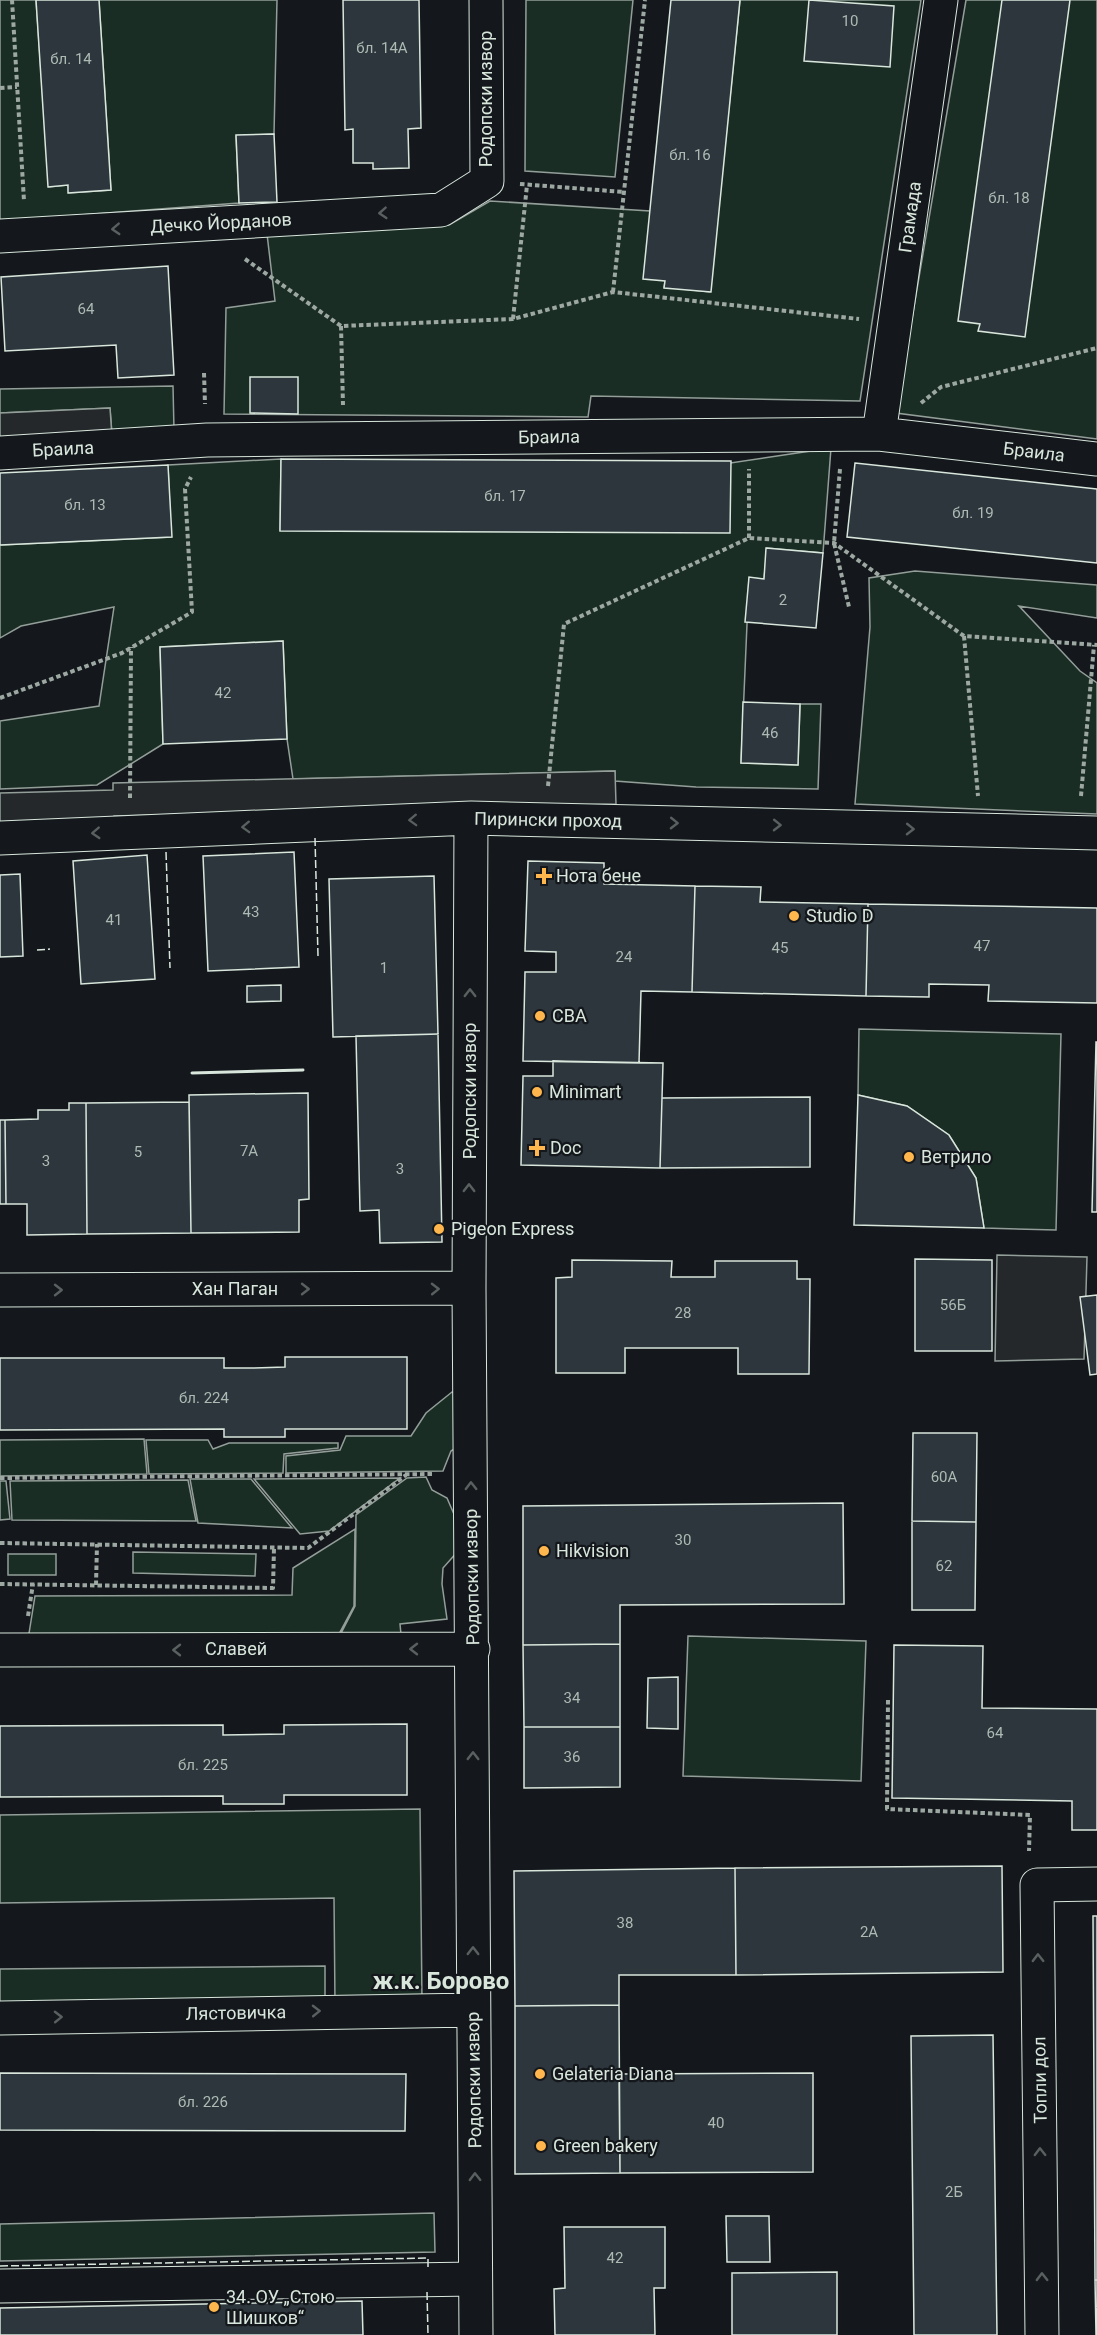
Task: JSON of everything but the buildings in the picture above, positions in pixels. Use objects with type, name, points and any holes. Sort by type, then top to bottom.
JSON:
[{"type":"street","name":"Родопски извор","points":[[441,210],[487,182],[486,0]]},
{"type":"street","name":"Грамада","points":[[879,434],[941,0]]},
{"type":"street","name":"Дечко Йорданов","points":[[13,235],[441,210]]},
{"type":"street","name":"Браила","points":[[0,453],[207,440],[879,434],[1097,459]]},
{"type":"street","name":"Родопски извор","points":[[471,818],[469,1288],[476,2335]]},
{"type":"street","name":"Пирински проход","points":[[0,838],[471,818],[1087,833]]},
{"type":"street","name":"Хан Паган","points":[[0,1290],[469,1288]]},
{"type":"street","name":"Славей","points":[[0,1650],[472,1649]]},
{"type":"street","name":"Топли дол","points":[[1042,2335],[1038,1885],[1097,1884]]},
{"type":"street","name":"Лястовичка","points":[[0,2018],[473,2010]]},
{"type":"street","points":[[0,2286],[475,2279]]},
{"type":"path","points":[[12,0],[17,87],[13,235]]},
{"type":"path","points":[[613,292],[645,0]]},
{"type":"path","points":[[0,88],[17,87]]},
{"type":"path","points":[[513,319],[527,185],[624,192]]},
{"type":"path","points":[[244,258],[341,326],[513,319],[613,292],[895,322]]},
{"type":"path","points":[[341,326],[344,439]]},
{"type":"path","points":[[879,434],[941,387],[1097,348]]},
{"type":"path","points":[[843,434],[834,543],[849,607]]},
{"type":"path","points":[[748,538],[749,435]]},
{"type":"path","points":[[0,699],[122,653],[192,612],[185,489],[207,440]]},
{"type":"path","points":[[545,820],[564,624],[748,538],[834,543],[964,636],[1095,645],[1087,833]]},
{"type":"path","points":[[964,636],[981,830]]},
{"type":"path","points":[[130,832],[131,647]]},
{"type":"path","points":[[0,1543],[308,1548],[406,1474]]},
{"type":"path","points":[[0,1478],[471,1474]]},
{"type":"path","points":[[96,1585],[97,1544]]},
{"type":"path","points":[[0,1584],[273,1588],[274,1548]]},
{"type":"path","points":[[888,1700],[887,1809],[1030,1815],[1029,1854]]},
{"type":"green space","points":[[0,0],[36,0],[49,187],[68,185],[69,193],[111,190],[99,0],[277,0],[274,134],[236,136],[239,203],[0,221]]},
{"type":"green space","points":[[526,0],[633,0],[615,177],[525,171]]},
{"type":"green space","points":[[740,0],[921,0],[860,401],[591,396],[588,417],[224,414],[226,308],[275,301],[267,234],[449,225],[490,201],[650,211],[665,281],[664,287],[710,292]]},
{"type":"green space","points":[[966,0],[1097,0],[1097,439],[896,413]]},
{"type":"green space","points":[[173,386],[174,430],[112,434],[110,408],[0,413],[0,389]]},
{"type":"green space","points":[[831,448],[823,553],[767,548],[764,579],[749,578],[741,763],[798,765],[800,704],[821,704],[818,789],[696,787],[615,781],[615,771],[293,779],[287,739],[283,641],[160,647],[163,744],[97,785],[0,789],[0,721],[99,706],[114,607],[21,626],[0,638],[0,545],[171,537],[168,465],[281,459],[280,530]]},
{"type":"green space","points":[[915,571],[1097,585],[1097,618],[1019,606],[1080,671],[1097,683],[1097,814],[855,804],[870,627],[869,578]]},
{"type":"green space","points":[[859,1029],[1061,1034],[1056,1230],[984,1228],[976,1178],[949,1135],[907,1106],[858,1095]]},
{"type":"green space","points":[[452,1392],[469,1398],[468,1440],[451,1451],[443,1471],[286,1473],[286,1456],[340,1450],[346,1436],[411,1436],[426,1413]]},
{"type":"green space","points":[[144,1439],[147,1474],[0,1476],[0,1440]]},
{"type":"green space","points":[[146,1440],[208,1440],[213,1449],[229,1443],[338,1443],[338,1448],[284,1454],[283,1473],[149,1474]]},
{"type":"green space","points":[[426,1477],[432,1490],[447,1498],[466,1542],[443,1568],[442,1584],[447,1619],[400,1624],[402,1645],[335,1645],[355,1606],[356,1515],[407,1478]]},
{"type":"green space","points":[[400,1478],[329,1531],[300,1534],[254,1479]]},
{"type":"green space","points":[[190,1479],[251,1479],[292,1528],[198,1523]]},
{"type":"green space","points":[[188,1480],[196,1521],[12,1520],[10,1481]]},
{"type":"green space","points":[[0,1481],[6,1481],[10,1519],[0,1520]]},
{"type":"green space","points":[[355,1529],[354,1606],[333,1645],[27,1646],[35,1596],[292,1595],[293,1568]]},
{"type":"green space","points":[[133,1552],[256,1554],[255,1576],[133,1573]]},
{"type":"green space","points":[[8,1554],[56,1554],[56,1575],[8,1575]]},
{"type":"green space","points":[[688,1636],[866,1641],[861,1781],[683,1776]]},
{"type":"green space","points":[[420,1809],[422,2002],[335,2003],[334,1898],[0,1903],[0,1815]]},
{"type":"green space","points":[[325,1966],[325,2000],[0,2005],[0,1969]]},
{"type":"green space","points":[[434,2213],[435,2252],[0,2261],[0,2224]]},
{"type":"shaded area","points":[[110,408],[112,437],[0,442],[0,413]]},
{"type":"shaded area","points":[[615,771],[616,804],[114,816],[114,820],[0,823],[0,793],[113,790],[113,783]]},
{"type":"shaded area","points":[[997,1255],[1087,1257],[1084,1359],[995,1361]]},
{"type":"fence","points":[[315,838],[318,956]]},
{"type":"fence","points":[[166,852],[170,968]]},
{"type":"fence","points":[[37,950],[50,949]]},
{"type":"fence","points":[[0,2266],[428,2258],[428,2268]]},
{"type":"fence","points":[[427,2292],[428,2335]]},
{"type":"wall","points":[[192,1073],[303,1070]]},
{"type":"place","name":"Нота бене","points":[[544,876]]},
{"type":"place","name":"Studio D","points":[[794,916]]},
{"type":"place","name":"CBA","points":[[540,1016]]},
{"type":"place","name":"Minimart","points":[[537,1092]]},
{"type":"place","name":"Doc","points":[[537,1148]]},
{"type":"place","name":"Ветрило","points":[[909,1157]]},
{"type":"place","name":"Pigeon Express","points":[[439,1229]]},
{"type":"place","name":"Hikvision","points":[[544,1551]]},
{"type":"place","name":"Gelateria Diana","points":[[540,2074]]},
{"type":"place","name":"Green bakery","points":[[541,2146]]},
{"type":"place","name":"34. ОУ „Стою Шишков“","points":[[214,2307]]},
{"type":"district","name":"ж.к. Борово","points":[[441,1981]]}]
